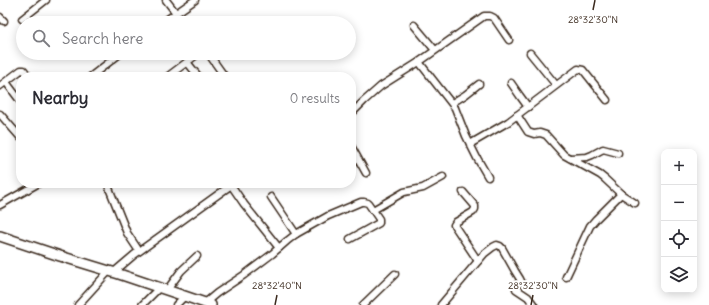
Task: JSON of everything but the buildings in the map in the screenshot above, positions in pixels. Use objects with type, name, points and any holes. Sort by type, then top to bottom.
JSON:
[{"type":"street","points":[[26,16],[46,0]]},
{"type":"street","points":[[166,0],[176,14]]},
{"type":"street","points":[[173,16],[196,0]]},
{"type":"street","points":[[356,109],[381,86],[419,62],[484,16],[492,16],[509,40]]},
{"type":"street","points":[[414,25],[435,50]]},
{"type":"street","points":[[530,53],[556,85]]},
{"type":"street","points":[[96,72],[112,60]]},
{"type":"street","points":[[174,72],[190,60]]},
{"type":"street","points":[[213,60],[221,72]]},
{"type":"street","points":[[187,62],[195,72]]},
{"type":"street","points":[[419,62],[452,103],[470,144],[488,177]]},
{"type":"street","points":[[470,144],[508,122],[556,85],[580,69],[583,70],[607,100]]},
{"type":"street","points":[[0,86],[16,74]]},
{"type":"street","points":[[6,82],[16,95]]},
{"type":"street","points":[[511,83],[528,107]]},
{"type":"street","points":[[452,103],[479,84]]},
{"type":"street","points":[[0,114],[16,128]]},
{"type":"street","points":[[517,115],[528,132],[546,135],[568,158],[605,179],[620,194],[635,203]]},
{"type":"street","points":[[568,158],[587,157],[603,150],[618,153]]},
{"type":"street","points":[[356,155],[366,173]]},
{"type":"street","points":[[373,210],[404,192],[423,188],[443,177]]},
{"type":"street","points":[[0,205],[30,188]]},
{"type":"street","points":[[109,188],[127,233],[139,251]]},
{"type":"street","points":[[78,305],[112,272],[226,188]]},
{"type":"street","points":[[235,188],[251,213],[279,248]]},
{"type":"street","points":[[463,192],[475,206],[475,209],[454,225],[478,261]]},
{"type":"street","points":[[566,276],[590,226],[620,194]]},
{"type":"street","points":[[271,197],[296,234]]},
{"type":"street","points":[[0,236],[208,304],[217,292],[244,275],[296,234],[328,216],[360,202],[366,202],[379,219],[378,223],[350,240]]},
{"type":"street","points":[[441,305],[478,261],[493,246],[497,245],[502,248],[521,280],[516,286],[516,289],[528,298],[534,305]]},
{"type":"street","points":[[142,305],[163,289],[197,256]]},
{"type":"street","points":[[363,305],[395,274]]},
{"type":"street","points":[[176,305],[185,296]]}]
